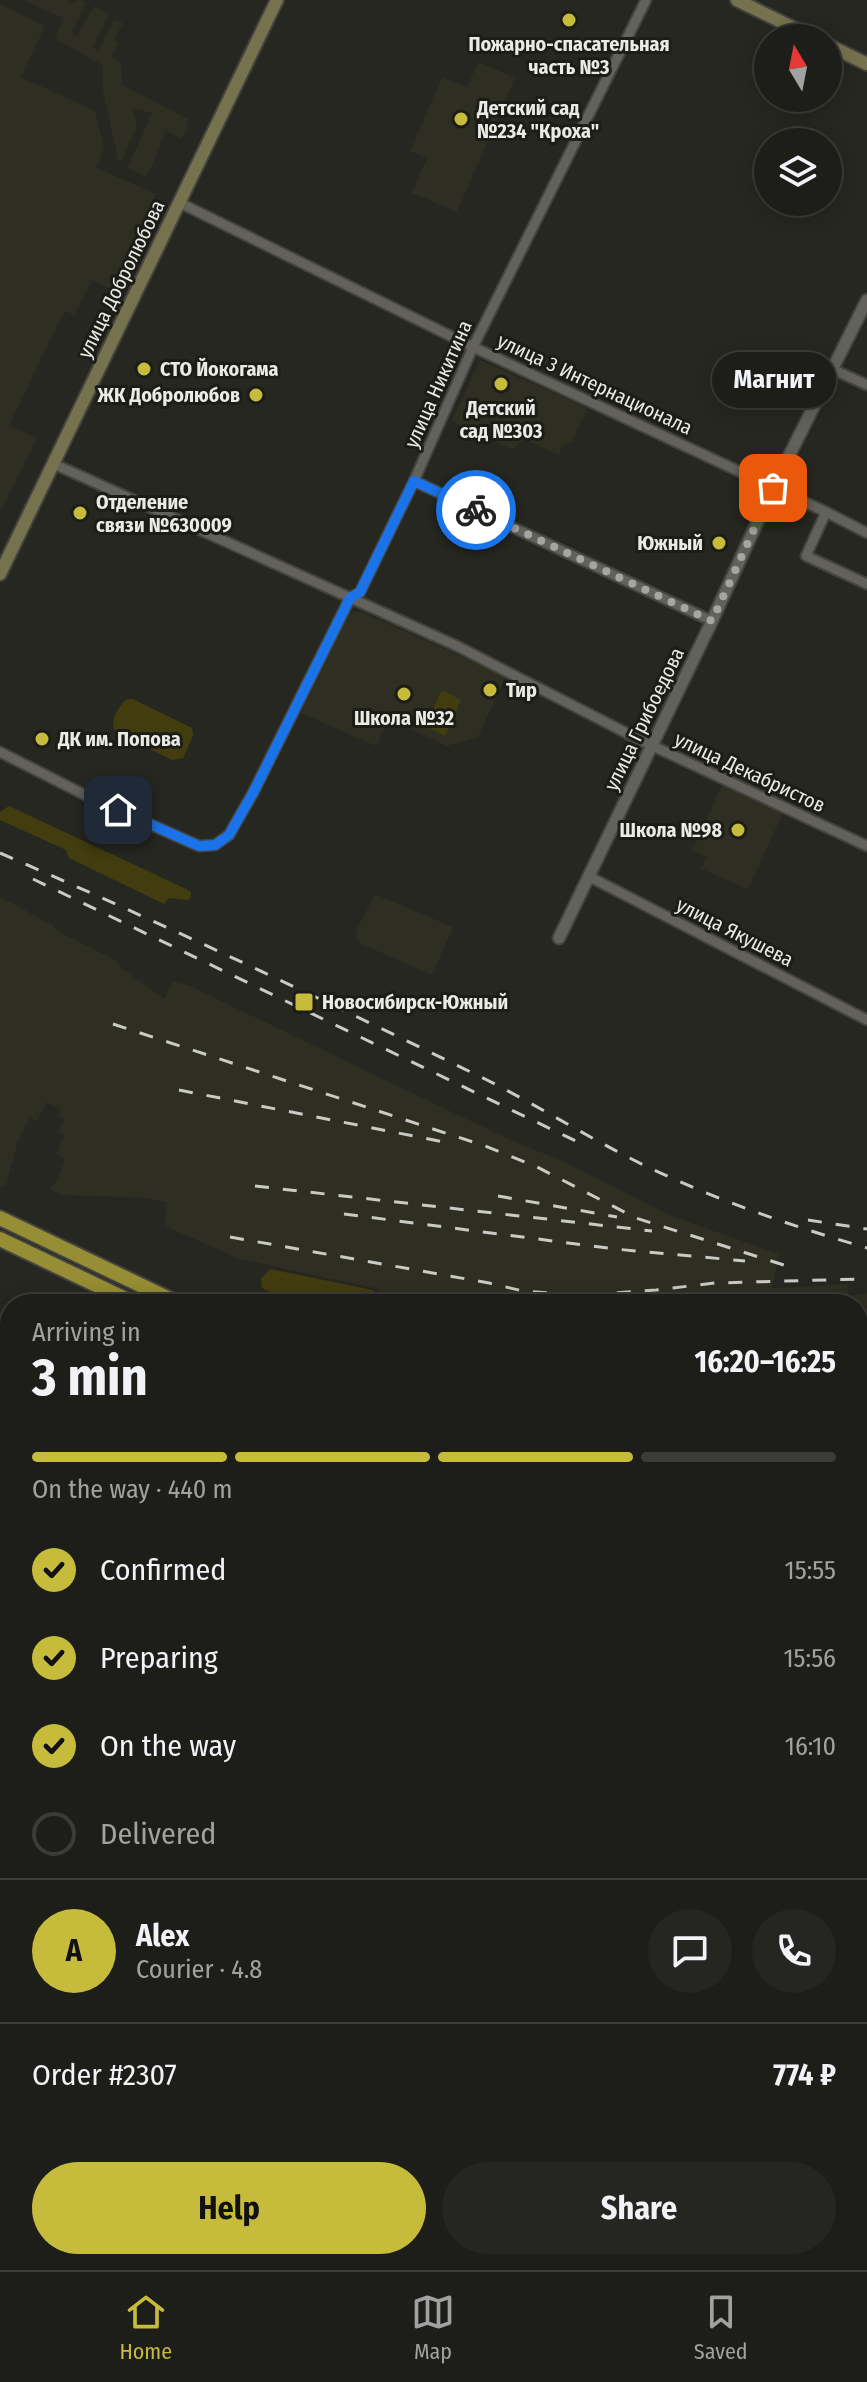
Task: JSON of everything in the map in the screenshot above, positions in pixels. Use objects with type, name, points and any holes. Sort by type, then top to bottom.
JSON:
[{"type":"highway","points":[[0,1218],[159,1294]]},
{"type":"highway","points":[[0,1239],[115,1294]]},
{"type":"main road","name":"улица Добролюбова","points":[[0,574],[277,0]]},
{"type":"main road","points":[[737,0],[786,24]]},
{"type":"main road","points":[[842,52],[867,64]]},
{"type":"street","name":"улица Никитина","points":[[0,752],[91,798],[199,846],[215,845],[229,835],[350,598],[360,592],[414,481],[473,347],[646,0]]},
{"type":"street","name":"улица 3 Интернационала","points":[[180,203],[473,347],[867,533]]},
{"type":"street","name":"улица Грибоедова","points":[[559,938],[773,488],[867,300]]},
{"type":"street","points":[[834,370],[867,385]]},
{"type":"street","name":"улица Декабристов","points":[[54,464],[457,646],[652,746],[867,846]]},
{"type":"street","points":[[414,481],[712,621]]},
{"type":"street","points":[[826,512],[806,556],[867,584]]},
{"type":"street","name":"улица Якушева","points":[[588,876],[867,1020]]},
{"type":"shaded area","points":[[24,0],[86,1],[72,34],[77,37],[94,6],[109,14],[93,47],[98,51],[114,20],[123,23],[114,39],[119,43],[112,57],[121,63],[122,85],[188,119],[185,134],[180,138],[165,130],[146,177],[128,167],[152,113],[132,108],[137,126],[121,162],[103,90],[103,66],[55,38],[63,18]]},
{"type":"shaded area","points":[[0,4],[45,26],[21,77],[95,111],[104,148],[97,168],[156,194],[111,290],[92,280],[74,315],[65,311],[50,340],[9,426],[37,438],[0,513]]},
{"type":"shaded area","name":"Детский сад №234 \"Кроха\"","points":[[478,62],[515,78],[457,212],[412,193],[427,158],[410,151],[442,77],[467,87]]},
{"type":"shaded area","name":"Детский сад №303","points":[[480,360],[587,408],[572,442],[562,446],[559,455],[524,439],[512,449],[452,421]]},
{"type":"shaded area","name":"Школа №32","points":[[349,612],[361,612],[506,676],[478,737],[447,746],[389,719],[376,746],[301,713]]},
{"type":"shaded area","points":[[442,690],[461,700],[445,736],[425,726]]},
{"type":"shaded area","points":[[127,699],[133,699],[192,728],[193,736],[183,758],[172,760],[116,732],[114,719]]},
{"type":"shaded area","name":"Школа №98","points":[[723,783],[784,811],[748,889],[701,869],[706,857],[692,850]]},
{"type":"shaded area","points":[[9,806],[186,889],[191,892],[191,897],[188,900],[169,898],[164,904],[69,858],[66,850],[0,820],[0,812]]},
{"type":"shaded area","points":[[375,894],[453,927],[432,975],[357,942],[357,929]]},
{"type":"shaded area","points":[[0,897],[53,925],[57,931],[117,961],[120,967],[165,999],[172,981],[190,986],[508,1139],[565,1162],[669,1215],[779,1254],[772,1288],[847,1284],[849,1294],[380,1294],[378,1289],[240,1259],[165,1226],[166,1202],[147,1198],[62,1195],[50,1190],[58,1179],[65,1158],[56,1154],[64,1135],[58,1132],[64,1119],[58,1116],[61,1109],[47,1102],[37,1121],[30,1118],[18,1141],[6,1185],[0,1187]]},
{"type":"shaded area","points":[[270,1269],[373,1290],[377,1294],[274,1294],[262,1288],[261,1279]]},
{"type":"railway","points":[[0,853],[184,935],[427,1050],[650,1168],[745,1208],[867,1248]]},
{"type":"railway","points":[[33,879],[584,1145]]},
{"type":"railway","points":[[113,1024],[485,1146],[537,1167],[636,1218],[790,1267]]},
{"type":"railway","points":[[179,1090],[444,1142]]},
{"type":"railway","points":[[255,1186],[652,1231]]},
{"type":"railway","points":[[498,1196],[617,1217]]},
{"type":"railway","points":[[344,1214],[615,1249],[745,1261]]},
{"type":"railway","points":[[808,1220],[867,1229]]},
{"type":"railway","points":[[230,1237],[523,1291],[567,1294]]},
{"type":"railway","points":[[597,1294],[715,1283],[860,1279]]},
{"type":"way so far","points":[[476,510],[712,621],[773,488]]},
{"type":"place","name":"Пожарно-спасательная часть №3","points":[[569,20]]},
{"type":"place","name":"Детский сад №234 \"Кроха\"","points":[[461,119]]},
{"type":"place","name":"СТО Йокогама","points":[[144,369]]},
{"type":"place","name":"Детский сад №303","points":[[501,384]]},
{"type":"place","name":"ЖК Добролюбов","points":[[256,395]]},
{"type":"place","name":"Магнит","points":[[773,488]]},
{"type":"place","name":"Отделение связи №630009","points":[[80,513]]},
{"type":"place","name":"Южный","points":[[719,543]]},
{"type":"place","name":"Тир","points":[[490,690]]},
{"type":"place","name":"Школа №32","points":[[404,694]]},
{"type":"place","name":"ДК им. Попова","points":[[42,739]]},
{"type":"place","name":"Школа №98","points":[[738,830]]},
{"type":"place","name":"Новосибирск-Южный","points":[[304,1002]]},
{"type":"route","points":[[118,810],[199,846],[215,845],[229,835],[350,598],[360,592],[414,481],[476,510]]}]
